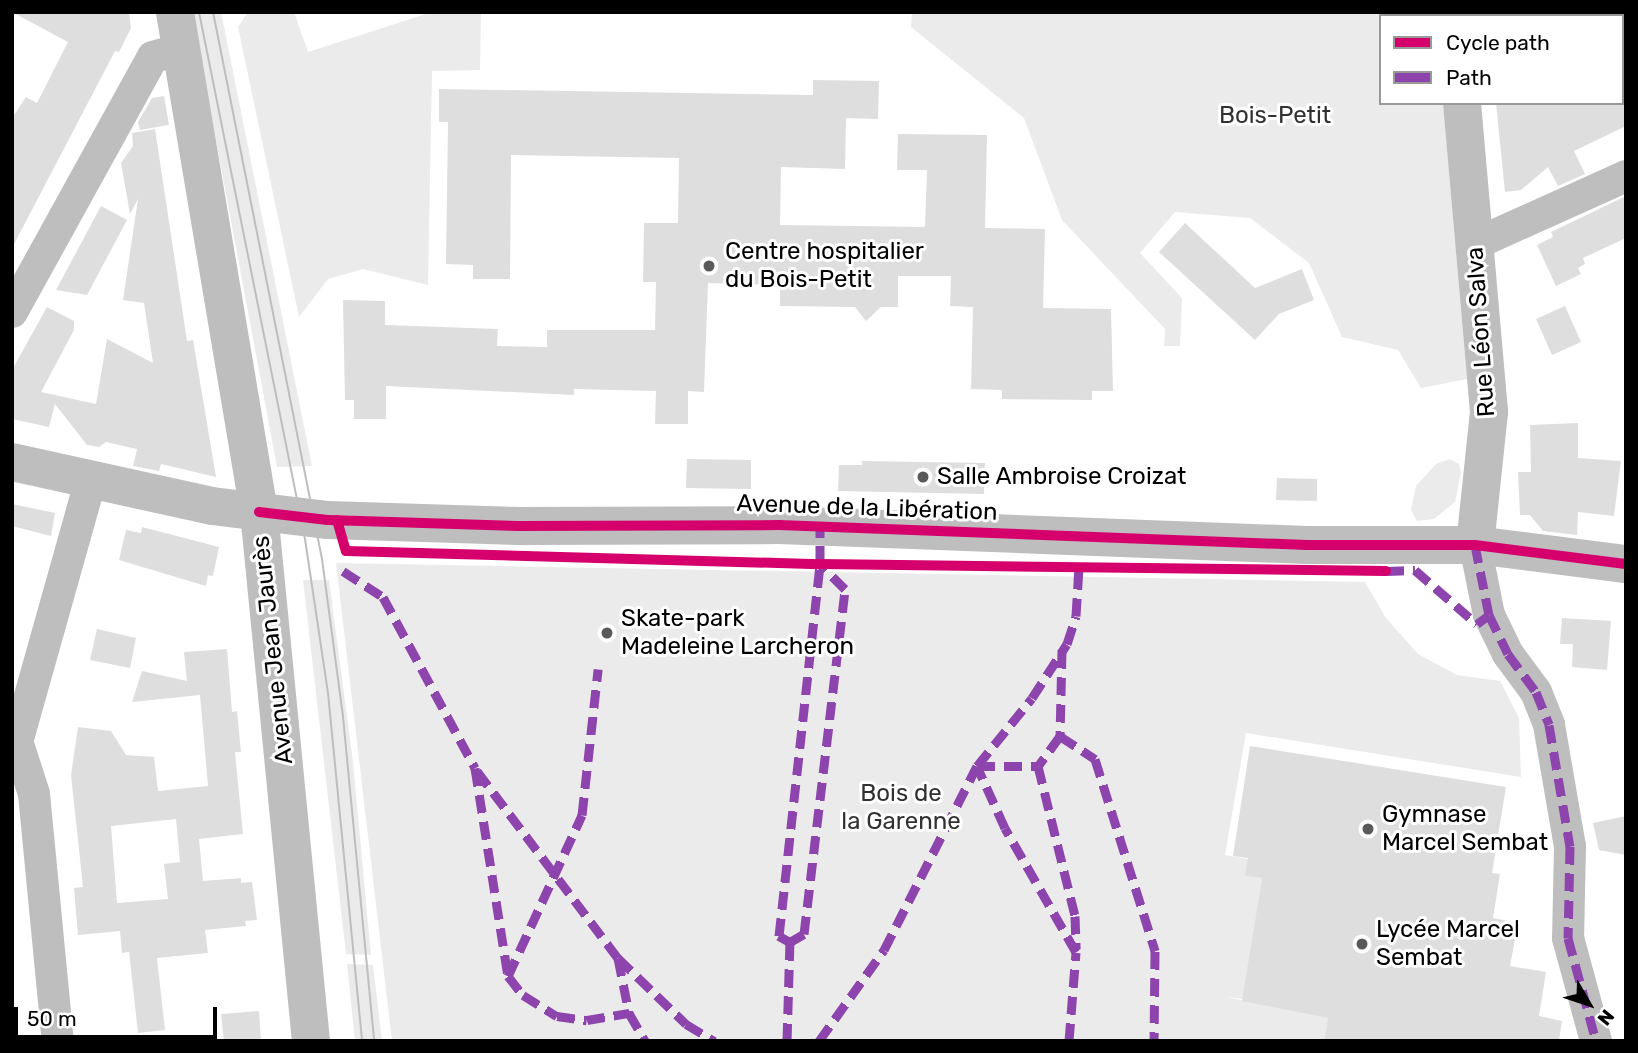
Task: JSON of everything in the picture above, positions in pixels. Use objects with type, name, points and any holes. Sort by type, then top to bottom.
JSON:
[{"type":"street","name":"Avenue Jean Jaurès","points":[[175,12],[258,512],[311,1041]]},
{"type":"street","points":[[12,312],[153,57],[181,49]]},
{"type":"street","name":"Rue Léon Salva","points":[[1462,105],[1489,412],[1475,545],[1489,615],[1508,654],[1536,692],[1549,725],[1570,846],[1568,938],[1596,1041]]},
{"type":"street","points":[[1475,244],[1626,176]]},
{"type":"street","name":"Avenue de la Libération","points":[[12,462],[258,512],[328,520],[492,525],[779,525],[1328,545],[1475,545],[1626,564]]},
{"type":"street","points":[[58,1041],[34,794],[15,753],[91,479]]},
{"type":"green space","points":[[192,12],[221,12],[312,466],[277,467]]},
{"type":"green space","points":[[248,12],[294,12],[308,52],[432,12],[481,12],[480,70],[432,71],[428,285],[363,269],[328,279],[299,317],[238,27]]},
{"type":"green space","name":"Bois-Petit","points":[[912,12],[1436,12],[1379,14],[1379,105],[1443,105],[1467,379],[1421,388],[1398,350],[1342,337],[1309,263],[1250,218],[1175,212],[1140,253],[1182,298],[1180,346],[1164,346],[1165,329],[1062,220],[1024,118],[911,27]]},
{"type":"green space","points":[[1450,459],[1459,464],[1461,473],[1455,502],[1434,519],[1417,521],[1411,510],[1416,486],[1436,464]]},
{"type":"green space","name":"Bois de la Garenne","points":[[336,563],[1365,582],[1386,618],[1418,654],[1457,675],[1500,681],[1519,718],[1521,777],[1246,733],[1225,855],[1291,866],[1246,876],[1262,878],[1243,999],[1226,997],[1328,1018],[1324,1041],[392,1041]]},
{"type":"green space","points":[[303,580],[329,580],[353,762],[371,955],[346,954]]},
{"type":"green space","points":[[347,964],[373,965],[382,1041],[355,1041]]},
{"type":"building","points":[[12,12],[129,12],[131,28],[119,52],[115,51],[12,248],[12,118],[26,97],[37,103],[68,42]]},
{"type":"building","points":[[813,80],[879,81],[878,119],[846,118],[845,169],[781,167],[780,225],[925,227],[927,170],[897,170],[898,134],[987,135],[985,228],[1045,229],[1043,308],[1111,309],[1113,391],[1092,391],[1092,400],[1002,399],[1002,390],[971,389],[973,307],[950,306],[951,276],[898,276],[898,307],[881,307],[866,321],[855,307],[780,306],[780,285],[708,283],[704,392],[688,391],[688,424],[655,424],[656,391],[574,389],[574,395],[386,386],[386,419],[354,419],[354,400],[345,400],[343,300],[385,301],[385,325],[498,329],[497,346],[547,347],[547,330],[655,330],[656,282],[643,282],[644,223],[678,223],[679,158],[511,155],[510,279],[473,279],[473,265],[446,264],[448,122],[439,122],[439,89],[813,95]]},
{"type":"building","points":[[164,96],[169,125],[140,130],[138,122],[152,98]]},
{"type":"building","points":[[1626,103],[1626,126],[1574,151],[1585,174],[1558,186],[1548,167],[1521,190],[1505,192],[1496,105]]},
{"type":"building","points":[[155,129],[187,341],[193,340],[216,477],[161,464],[159,471],[133,466],[137,449],[106,442],[99,447],[87,445],[55,404],[49,427],[12,419],[12,370],[47,307],[74,321],[74,330],[41,392],[96,404],[107,339],[153,363],[144,303],[123,300],[138,199],[130,214],[121,163],[133,146],[132,133]]},
{"type":"building","points":[[1626,196],[1626,238],[1583,258],[1585,264],[1578,268],[1581,274],[1556,286],[1537,245],[1553,237],[1551,232]]},
{"type":"building","points":[[101,206],[127,220],[87,295],[56,290]]},
{"type":"building","points":[[1185,223],[1255,288],[1302,269],[1314,300],[1279,314],[1255,340],[1159,252]]},
{"type":"building","points":[[1565,306],[1581,342],[1552,355],[1536,319]]},
{"type":"building","points":[[1578,423],[1578,458],[1621,461],[1614,516],[1578,512],[1577,535],[1543,531],[1530,515],[1520,515],[1518,472],[1531,472],[1530,425]]},
{"type":"building","points":[[687,459],[751,460],[751,489],[686,488]]},
{"type":"building","name":"Salle Ambroise Croizat","points":[[862,461],[985,463],[984,494],[838,491],[839,465],[862,465]]},
{"type":"building","points":[[1277,478],[1317,479],[1317,501],[1276,500]]},
{"type":"building","points":[[12,504],[55,513],[51,536],[12,526]]},
{"type":"building","points":[[142,527],[219,547],[213,576],[208,575],[206,586],[119,560],[126,530],[141,533]]},
{"type":"building","points":[[1562,618],[1611,621],[1607,670],[1572,667],[1573,644],[1560,644]]},
{"type":"building","points":[[97,629],[136,638],[130,668],[90,660]]},
{"type":"building","points":[[227,649],[232,712],[237,711],[241,752],[235,752],[243,834],[199,839],[203,881],[241,878],[241,883],[252,882],[257,920],[245,921],[246,926],[205,930],[208,953],[157,958],[165,1030],[138,1033],[129,952],[122,953],[120,931],[78,935],[74,888],[83,887],[71,775],[78,727],[111,731],[126,755],[154,757],[158,791],[208,786],[200,695],[132,702],[142,671],[187,681],[184,652]],"holes":[[[176,819],[180,862],[164,864],[168,899],[117,903],[111,826]]]},
{"type":"building","points":[[1250,746],[1506,787],[1492,873],[1500,874],[1493,918],[1518,923],[1510,966],[1546,972],[1539,1016],[1562,1021],[1559,1041],[1324,1041],[1328,1018],[1242,1001],[1262,878],[1245,876],[1248,858],[1233,856]]},
{"type":"building","points":[[1626,816],[1626,855],[1599,850],[1593,823]]},
{"type":"building","points":[[259,1011],[261,1041],[224,1041],[221,1014]]},
{"type":"tram line","points":[[199,12],[305,539],[328,693],[362,1041]]},
{"type":"tram line","points":[[213,12],[322,559],[343,717],[374,1041]]},
{"type":"marked path","points":[[790,942],[779,936],[820,564],[820,526]]},
{"type":"marked path","points":[[1475,545],[1489,615],[1508,654],[1536,692],[1549,725],[1570,846],[1568,938],[1596,1041]]},
{"type":"marked path","points":[[790,942],[804,934],[845,589],[820,564]]},
{"type":"marked path","points":[[1069,1041],[1076,952],[1005,828],[977,766],[1032,698],[1067,644],[1076,616],[1079,567]]},
{"type":"marked path","points":[[1386,571],[1415,570],[1477,624],[1489,615]]},
{"type":"marked path","points":[[343,571],[383,597],[475,768],[508,976],[523,995],[557,1016],[587,1020],[629,1013]]},
{"type":"marked path","points":[[1062,650],[1060,736],[1095,759],[1155,951],[1154,1041]]},
{"type":"marked path","points":[[508,976],[582,815],[598,669]]},
{"type":"marked path","points":[[1060,736],[1038,766],[1075,916],[1076,949]]},
{"type":"marked path","points":[[819,1041],[884,950],[977,766],[1038,766]]},
{"type":"marked path","points":[[477,771],[618,958],[629,1013],[645,1041]]},
{"type":"marked path","points":[[787,1041],[790,942]]},
{"type":"marked path","points":[[618,958],[686,1024],[714,1041]]},
{"type":"cycle path","points":[[259,512],[328,520],[518,526],[779,525],[1307,545],[1475,545],[1626,564]]},
{"type":"cycle path","points":[[337,520],[346,551],[820,564],[1386,571]]},
{"type":"place","name":"Centre hospitalier du Bois-Petit","points":[[709,266]]},
{"type":"place","name":"Salle Ambroise Croizat","points":[[923,477]]},
{"type":"place","name":"Skate-park Madeleine Larcheron","points":[[607,633]]},
{"type":"place","name":"Gymnase Marcel Sembat","points":[[1368,829]]},
{"type":"place","name":"Lycée Marcel Sembat","points":[[1362,944]]}]
